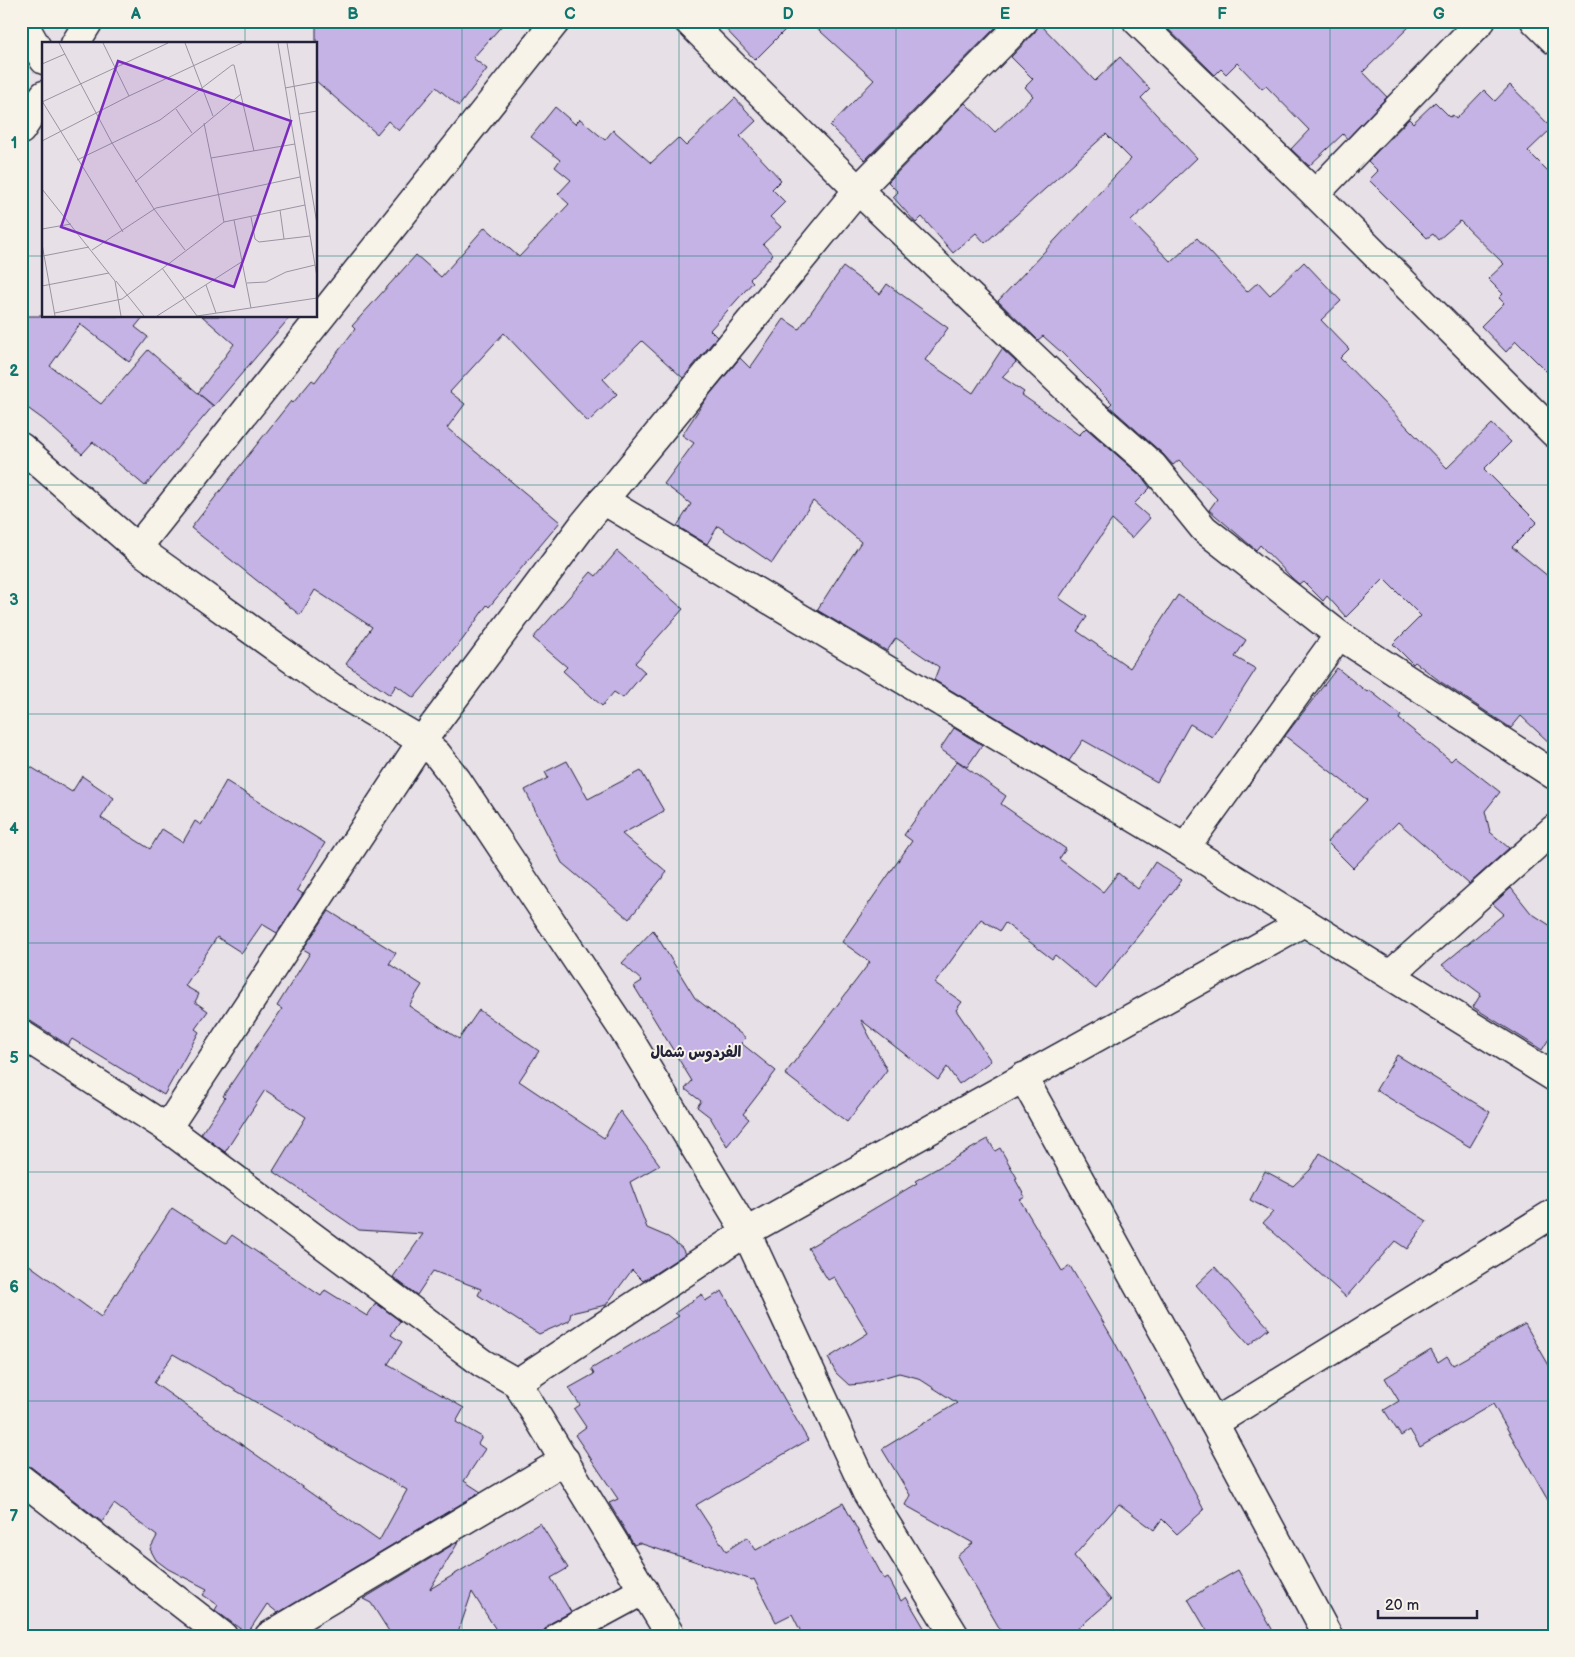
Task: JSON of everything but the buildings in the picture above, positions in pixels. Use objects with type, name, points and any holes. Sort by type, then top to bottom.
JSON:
[{"type":"street","points":[[22,21],[42,56]]},
{"type":"street","points":[[76,42],[89,21]]},
{"type":"street","points":[[137,548],[556,21]]},
{"type":"street","points":[[688,21],[858,190],[1086,407],[1153,466],[1204,529],[1339,635],[1554,775]]},
{"type":"street","points":[[167,1128],[422,741],[603,500],[858,190],[1024,21]]},
{"type":"street","points":[[1137,21],[1315,194],[1554,433]]},
{"type":"street","points":[[1315,194],[1481,21]]},
{"type":"street","points":[[1535,21],[1554,40]]},
{"type":"street","points":[[21,130],[42,98]]},
{"type":"street","points":[[21,446],[137,548],[335,690],[422,741],[437,754],[457,780],[628,1037],[746,1232],[867,1493],[955,1636]]},
{"type":"street","points":[[603,500],[1185,848],[1554,1077]]},
{"type":"street","points":[[1185,848],[1339,635]]},
{"type":"street","points":[[1390,975],[1554,830]]},
{"type":"street","points":[[517,1383],[746,1232],[1304,922]]},
{"type":"street","points":[[21,1034],[167,1128],[482,1363],[517,1383],[671,1636]]},
{"type":"street","points":[[1023,1077],[1214,1422],[1328,1636]]},
{"type":"street","points":[[1214,1422],[1554,1213]]},
{"type":"street","points":[[269,1636],[565,1460]]},
{"type":"street","points":[[21,1479],[223,1636]]},
{"type":"street","points":[[559,1636],[644,1590]]},
{"type":"district","name":"الفردوس شمال","points":[[696,1052]]}]
